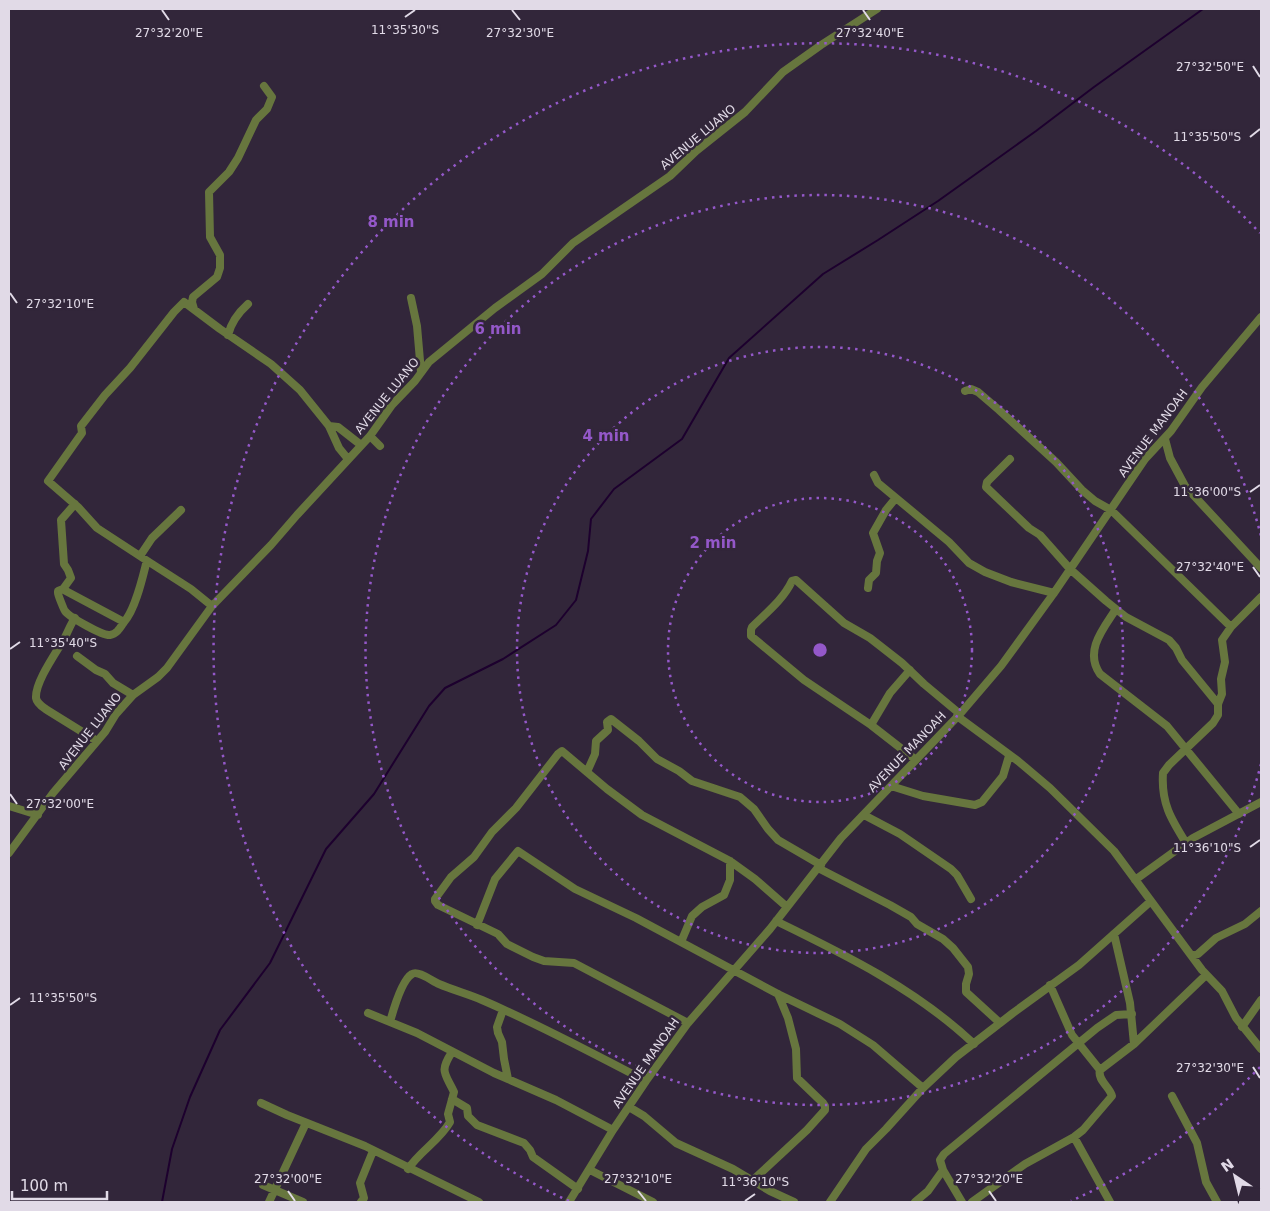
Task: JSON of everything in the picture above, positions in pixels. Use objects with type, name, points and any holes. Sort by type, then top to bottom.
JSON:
[{"type":"street","name":"AVENUE LUANO","points":[[9,853],[116,714],[133,695],[167,668],[212,606],[271,545],[370,436],[392,405],[433,358],[495,308],[542,274],[573,243],[670,176],[750,107],[783,72],[820,45],[877,9]]},
{"type":"street","points":[[194,309],[193,297],[217,277],[220,268],[220,256],[210,237],[209,192],[229,172],[256,120],[267,109],[272,97],[264,86]]},
{"type":"street","points":[[411,298],[416,316],[421,372]]},
{"type":"street","points":[[212,606],[181,582],[97,528],[75,504],[48,481],[82,433],[81,426],[130,368],[178,306],[184,302],[278,370],[308,398],[329,426],[339,448],[348,459]]},
{"type":"street","points":[[228,335],[240,310],[248,304]]},
{"type":"street","name":"AVENUE MANOAH","points":[[569,1202],[613,1130],[688,1023],[788,907],[841,838],[959,715],[1001,666],[1054,593],[1145,459],[1164,439],[1202,387],[1261,317]]},
{"type":"street","points":[[1255,324],[1261,331]]},
{"type":"street","points":[[965,390],[971,389],[978,392],[999,410],[1056,462],[1082,490],[1095,501],[1111,510],[1231,627]]},
{"type":"street","points":[[329,426],[338,427],[361,444]]},
{"type":"street","points":[[370,436],[380,446]]},
{"type":"street","points":[[1164,439],[1170,458],[1185,486],[1261,568]]},
{"type":"street","points":[[1010,459],[987,482],[986,487],[1040,535],[1070,569],[1116,609],[1126,617],[1169,640],[1176,648],[1182,660],[1218,704]]},
{"type":"street","points":[[874,475],[878,483],[895,499],[949,542],[974,566],[1010,582],[1054,593]]},
{"type":"street","points":[[868,588],[870,580],[876,573],[880,553],[873,533],[886,510],[895,499]]},
{"type":"street","points":[[75,504],[61,520],[64,564],[70,578],[63,589],[58,592],[66,612],[103,635],[114,634],[128,617],[146,564],[150,562]]},
{"type":"street","points":[[140,556],[152,538],[181,510]]},
{"type":"street","points":[[916,760],[871,724],[804,680],[754,640],[750,632],[752,627],[777,602],[794,580],[844,623],[880,646],[910,670],[959,715],[1050,788],[1114,851],[1206,975],[1222,992],[1242,1027],[1261,1049]]},
{"type":"street","points":[[63,589],[124,622]]},
{"type":"street","points":[[1186,843],[1166,808],[1162,782],[1163,773],[1215,720],[1222,694],[1221,679],[1225,662],[1222,640],[1231,627],[1261,597]]},
{"type":"street","points":[[1116,609],[1099,636],[1094,664],[1100,674],[1167,726],[1239,814]]},
{"type":"street","points":[[75,618],[52,656],[45,675],[38,685],[36,698],[40,705],[47,710],[97,741]]},
{"type":"street","points":[[77,656],[96,670],[105,674],[113,683],[133,695]]},
{"type":"street","points":[[871,724],[890,693],[910,670]]},
{"type":"street","points":[[587,772],[595,754],[596,742],[608,730],[607,722],[610,719],[639,741],[657,759],[679,771],[692,781],[740,798],[754,809],[778,840],[911,917],[917,924],[942,938],[953,948],[968,967],[969,974],[966,992],[1000,1023]]},
{"type":"street","points":[[688,1023],[574,964],[544,961],[533,957],[507,944],[498,934],[438,905],[435,901],[446,882],[474,857],[492,832],[516,808],[560,752],[564,752],[642,815],[730,862],[751,876],[788,907]]},
{"type":"street","points":[[891,786],[923,796],[975,805],[982,802],[1003,776],[1009,756]]},
{"type":"street","points":[[1135,880],[1186,843],[1261,802]]},
{"type":"street","points":[[9,806],[38,815]]},
{"type":"street","points":[[864,815],[900,834],[951,870],[957,875],[971,899]]},
{"type":"street","points":[[477,925],[495,879],[518,851],[575,889],[840,1024],[873,1044],[923,1088]]},
{"type":"street","points":[[681,942],[692,916],[702,907],[724,895],[730,880],[730,862]]},
{"type":"street","points":[[830,1202],[866,1149],[923,1088],[1000,1023],[1079,964],[1151,901]]},
{"type":"street","points":[[1192,956],[1198,954],[1216,938],[1245,924],[1261,911]]},
{"type":"street","points":[[776,921],[817,940],[883,976],[948,1021],[974,1044]]},
{"type":"street","points":[[1114,934],[1132,1014],[1134,1044]]},
{"type":"street","points":[[390,1022],[402,988],[409,976],[412,973],[417,973],[438,984],[503,1010],[564,1038],[646,1081]]},
{"type":"street","points":[[1100,1070],[1134,1044],[1206,975]]},
{"type":"street","points":[[972,1202],[1025,1164],[1074,1137],[1083,1130],[1112,1096],[1100,1076],[1100,1070],[1077,1044],[1066,1024],[1050,985]]},
{"type":"street","points":[[752,1181],[807,1130],[825,1110],[823,1103],[797,1078],[796,1049],[788,1018],[778,994]]},
{"type":"street","points":[[1242,1027],[1261,1000]]},
{"type":"street","points":[[503,1010],[497,1027],[502,1042],[508,1079]]},
{"type":"street","points":[[368,1014],[417,1033],[508,1079],[556,1100],[613,1130]]},
{"type":"street","points":[[962,1202],[943,1170],[940,1160],[944,1154],[1111,1018],[1121,1014],[1132,1014]]},
{"type":"street","points":[[408,1169],[416,1157],[446,1129],[450,1122],[448,1114],[454,1092],[444,1073],[447,1060],[452,1052]]},
{"type":"street","points":[[1172,1096],[1197,1143],[1206,1182],[1216,1202]]},
{"type":"street","points":[[452,1100],[467,1108],[468,1116],[477,1125],[524,1143],[533,1157],[578,1189]]},
{"type":"street","points":[[260,1103],[373,1151],[478,1202]]},
{"type":"street","points":[[629,1107],[644,1116],[676,1143],[794,1202]]},
{"type":"street","points":[[269,1202],[306,1123]]},
{"type":"street","points":[[1074,1137],[1110,1202]]},
{"type":"street","points":[[361,1202],[364,1198],[360,1183],[373,1151]]},
{"type":"street","points":[[590,1170],[653,1202]]},
{"type":"street","points":[[915,1202],[928,1191],[943,1170]]},
{"type":"street","points":[[263,1185],[303,1202]]},
{"type":"waterway","points":[[162,1202],[172,1149],[190,1097],[220,1030],[270,963],[326,849],[374,794],[429,706],[445,688],[503,659],[556,625],[576,600],[588,551],[591,519],[614,489],[682,439],[729,358],[823,274],[938,201],[1203,9]]}]
